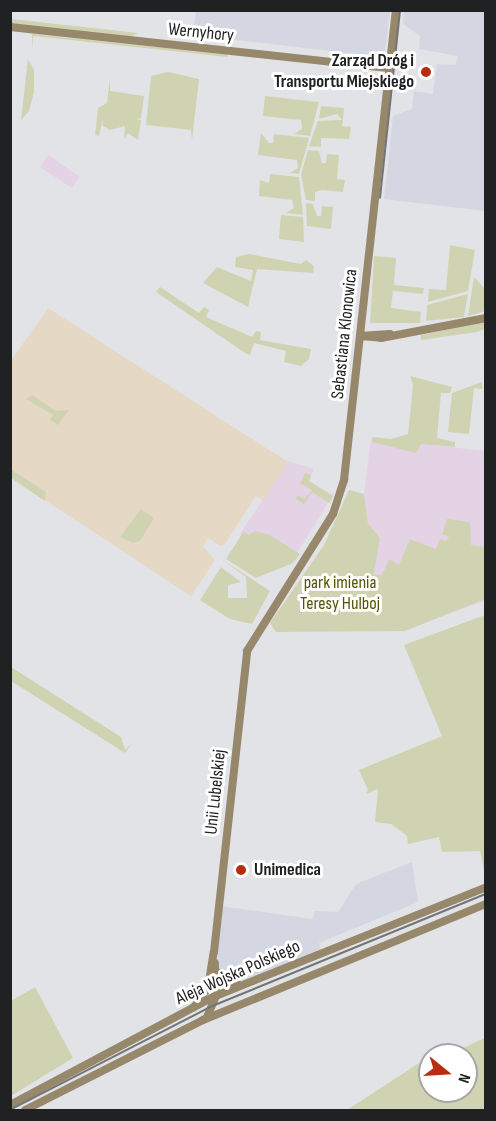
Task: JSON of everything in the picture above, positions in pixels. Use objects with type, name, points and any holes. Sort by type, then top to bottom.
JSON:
[{"type":"street","name":"Sebastiana Klonowica","points":[[254,638],[339,497],[360,336],[396,10]]},
{"type":"street","name":"Wernyhory","points":[[10,27],[389,68]]},
{"type":"street","points":[[360,336],[376,339],[391,334],[486,318]]},
{"type":"street","points":[[361,320],[376,333]]},
{"type":"street","points":[[360,336],[376,333],[391,334]]},
{"type":"street","name":"Unii Lubelskiej","points":[[216,998],[213,985],[214,952],[244,666],[254,638]]},
{"type":"street","name":"Aleja Wojska Polskiego","points":[[10,1105],[194,1007],[243,984],[486,887]]},
{"type":"street","name":"Aleja Wojska Polskiego","points":[[25,1110],[203,1020],[486,904]]},
{"type":"street","name":"Unii Lubelskiej","points":[[194,1007],[213,985],[214,952]]},
{"type":"street","points":[[215,966],[225,982],[243,984]]},
{"type":"street","name":"Aleja Wojska Polskiego","points":[[216,998],[223,1012]]},
{"type":"street","name":"Aleja Wojska Polskiego","points":[[203,1020],[216,998]]},
{"type":"shaded area","points":[[196,11],[390,11],[384,57],[193,35]]},
{"type":"shaded area","points":[[404,11],[485,11],[485,211],[384,199],[393,116],[412,109],[414,91],[433,94],[437,64],[455,65],[458,56],[419,49],[420,36],[403,24]]},
{"type":"shaded area","points":[[48,155],[80,177],[72,188],[40,167]]},
{"type":"shaded area","points":[[48,308],[288,462],[263,501],[256,496],[225,544],[221,546],[208,538],[203,546],[215,560],[191,596],[11,478],[10,362]]},
{"type":"shaded area","points":[[371,438],[485,451],[485,601],[408,628],[382,575],[374,574],[380,538],[368,523],[364,494]]},
{"type":"shaded area","points":[[289,461],[314,469],[309,481],[330,494],[335,491],[296,555],[263,534],[239,535]]},
{"type":"shaded area","points":[[412,862],[418,902],[319,943],[321,951],[240,984],[231,984],[217,966],[220,906],[313,919],[315,911],[338,912],[356,884]]},
{"type":"green space","points":[[11,19],[138,33],[128,38],[11,25]]},
{"type":"green space","points":[[32,34],[227,54],[228,57],[33,36],[32,52]]},
{"type":"green space","points":[[28,59],[34,70],[34,92],[29,111],[21,120]]},
{"type":"green space","points":[[168,72],[199,79],[192,140],[191,130],[146,125],[151,76]]},
{"type":"green space","points":[[110,78],[110,91],[144,96],[141,118],[136,119],[141,120],[138,140],[128,133],[124,139],[125,126],[110,130],[103,126],[103,119],[99,136],[95,135],[98,108],[107,103]]},
{"type":"green space","points":[[265,96],[319,102],[310,136],[294,134],[302,129],[301,120],[263,116]]},
{"type":"green space","points":[[321,106],[344,108],[342,126],[351,127],[349,139],[321,138],[321,147],[309,146],[318,121],[342,120],[337,114],[319,119]]},
{"type":"green space","points":[[261,133],[269,143],[273,143],[274,134],[309,138],[299,174],[290,173],[298,168],[297,160],[258,155]]},
{"type":"green space","points":[[308,150],[319,151],[322,163],[326,163],[327,154],[339,155],[337,179],[345,180],[343,192],[322,190],[315,192],[315,201],[306,200],[301,175]]},
{"type":"green space","points":[[270,174],[299,177],[303,215],[286,213],[294,208],[292,200],[259,196],[260,180],[269,183]]},
{"type":"green space","points":[[306,203],[313,204],[317,216],[321,216],[322,206],[333,207],[331,229],[307,226]]},
{"type":"green space","points":[[281,215],[303,217],[304,242],[279,239]]},
{"type":"green space","points":[[450,245],[475,250],[468,291],[428,302],[429,289],[446,290]]},
{"type":"green space","points":[[249,254],[301,264],[306,260],[314,266],[313,273],[257,269],[248,307],[203,283],[217,267],[251,281],[253,270],[235,267],[236,257]]},
{"type":"green space","points":[[374,256],[396,258],[394,285],[424,288],[423,294],[393,291],[391,308],[421,312],[420,323],[370,323]]},
{"type":"green space","points":[[474,277],[485,289],[485,311],[468,316]]},
{"type":"green space","points":[[160,287],[199,313],[204,307],[209,310],[206,317],[252,337],[256,331],[261,332],[260,340],[311,349],[309,359],[301,366],[284,362],[286,351],[254,343],[250,355],[245,353],[156,292]]},
{"type":"green space","points":[[468,294],[464,317],[426,321],[427,305]]},
{"type":"green space","points":[[485,321],[485,329],[477,332],[421,340],[421,335]]},
{"type":"green space","points":[[410,376],[452,387],[450,393],[441,393],[437,438],[455,442],[455,447],[421,444],[416,453],[372,442],[373,437],[391,439],[408,434],[413,385]]},
{"type":"green space","points":[[482,382],[482,389],[474,388],[469,434],[448,432],[452,393]]},
{"type":"green space","points":[[32,395],[56,411],[69,410],[58,425],[50,420],[53,415],[26,399]]},
{"type":"green space","points":[[10,469],[46,492],[45,501],[11,478]]},
{"type":"green space","points":[[305,473],[311,475],[309,481],[333,496],[303,549],[329,503],[312,492],[304,504],[296,499],[298,495],[304,499],[312,490],[300,483]]},
{"type":"green space","name":"park imienia Teresy Hulboj","points":[[349,490],[364,494],[368,523],[380,538],[374,574],[382,575],[389,559],[399,565],[410,539],[436,549],[440,539],[446,541],[449,537],[442,534],[447,519],[470,522],[471,545],[485,547],[485,599],[405,631],[276,632],[270,623],[324,545]]},
{"type":"green space","points":[[141,509],[154,518],[140,541],[133,543],[120,537]]},
{"type":"green space","points":[[244,531],[248,535],[255,531],[270,535],[300,554],[293,563],[256,578],[226,559]]},
{"type":"green space","points":[[223,560],[270,591],[252,624],[230,619],[200,600],[221,567],[241,582],[228,585],[228,598],[247,598],[246,577]]},
{"type":"green space","points":[[485,615],[486,871],[484,871],[480,851],[442,852],[439,837],[408,844],[407,836],[391,824],[375,822],[378,789],[366,794],[368,790],[359,770],[442,736],[404,645]]},
{"type":"green space","points":[[11,667],[121,737],[125,750],[132,743],[125,753],[11,681]]},
{"type":"green space","points":[[35,987],[73,1058],[11,1096],[11,1001]]},
{"type":"green space","points":[[485,1038],[485,1110],[347,1110],[418,1064],[418,1103],[478,1103],[478,1043],[474,1043]]},
{"type":"tram line","points":[[380,198],[400,10]]},
{"type":"tram line","points":[[10,1110],[210,1007],[486,894]]},
{"type":"place","name":"Zarząd Dróg i Transportu Miejskiego","points":[[426,72]]},
{"type":"place","name":"Unimedica","points":[[241,870]]}]
